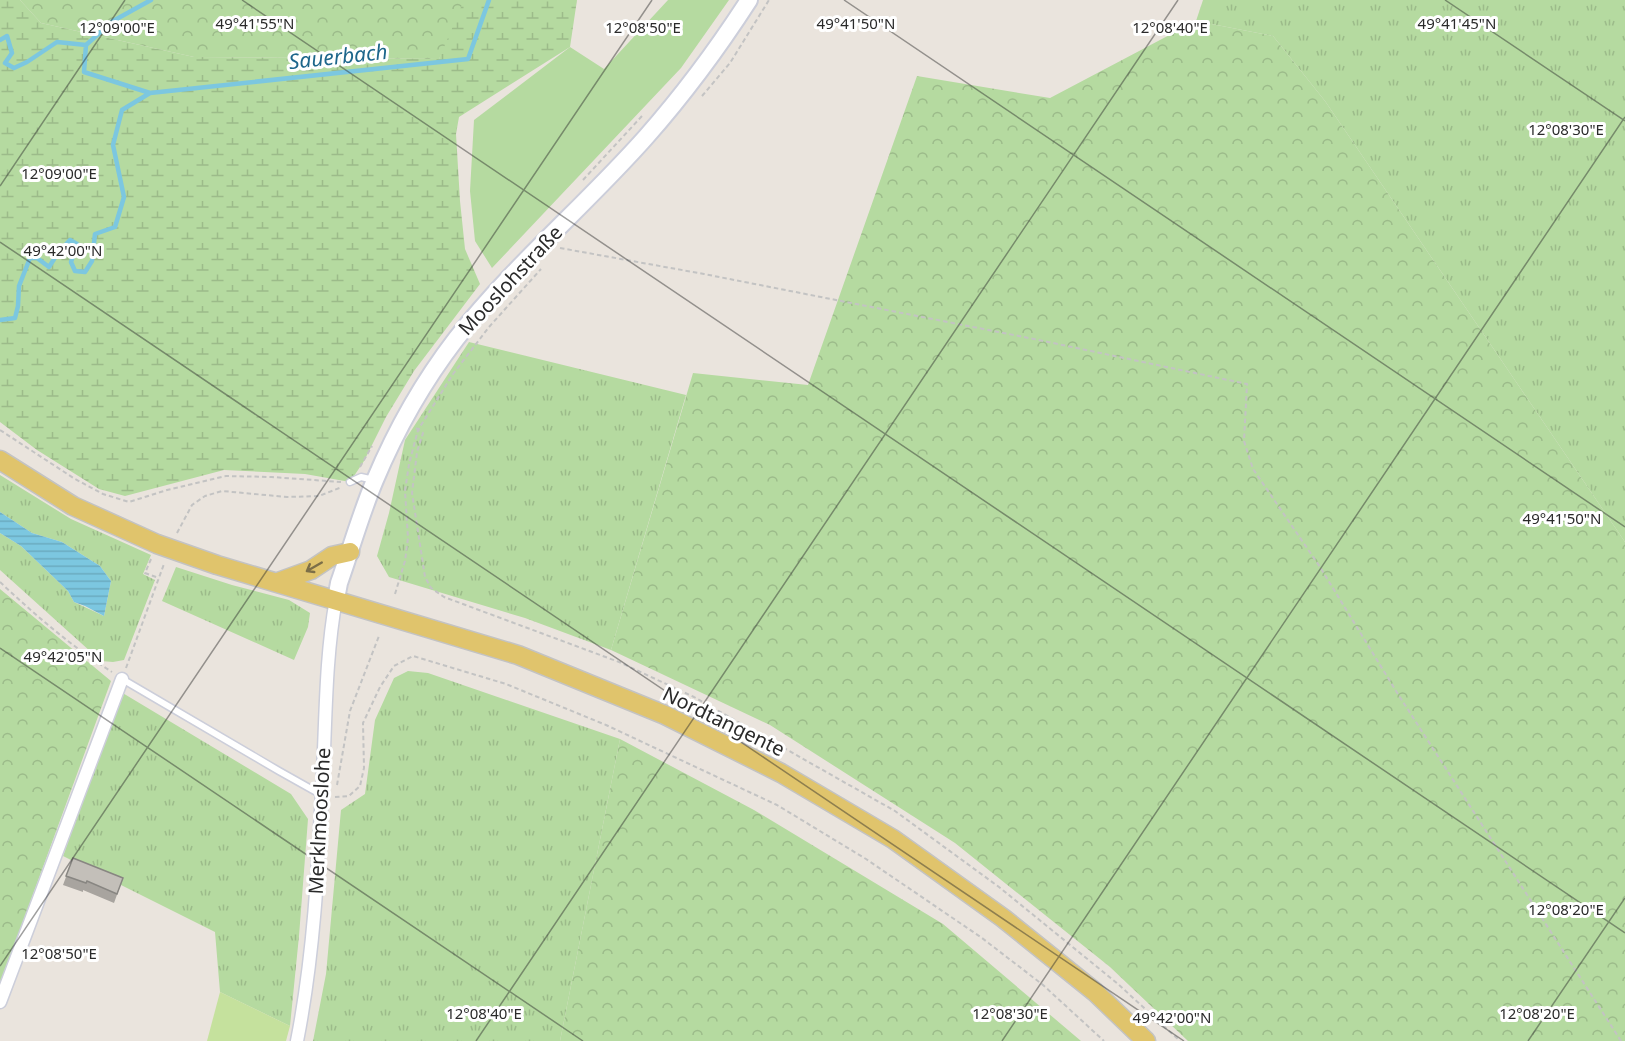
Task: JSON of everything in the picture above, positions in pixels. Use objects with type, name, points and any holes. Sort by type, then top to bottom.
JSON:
[{"type":"main road","name":"Nordtangente","points":[[0,460],[74,506],[157,544],[217,565],[518,655],[665,715],[781,773],[893,839],[1004,918],[1095,992],[1146,1041]]},
{"type":"main road","points":[[278,582],[311,570],[332,556],[350,552]]},
{"type":"street","name":"Mooslohstraße","points":[[336,600],[339,583],[375,480],[426,381],[457,339],[499,290],[645,138],[718,47],[749,0]]},
{"type":"street","name":"Merklmooslohe","points":[[297,1041],[313,933],[329,652],[336,600]]},
{"type":"street","points":[[0,1002],[122,679]]},
{"type":"lane","points":[[350,482],[361,477],[375,480]]},
{"type":"lane","points":[[122,679],[321,794]]},
{"type":"path","points":[[701,97],[730,63],[770,0]]},
{"type":"path","points":[[547,239],[560,248],[1034,339],[1247,384],[1244,441],[1253,469],[1320,567],[1396,691],[1621,1041]]},
{"type":"path","points":[[395,594],[405,561],[408,538],[405,491],[418,430],[453,374],[482,336],[544,265]]},
{"type":"path","points":[[404,420],[423,433],[417,452],[412,493],[425,577],[431,588],[444,597],[619,662],[694,697],[895,811],[1008,894],[1118,984],[1180,1041]]},
{"type":"path","points":[[0,430],[75,479],[103,494],[129,502],[226,476],[350,482]]},
{"type":"path","points":[[177,533],[192,506],[205,496],[222,491],[287,497],[319,496],[339,489],[350,482]]},
{"type":"path","points":[[157,544],[146,573],[159,578]]},
{"type":"path","points":[[0,582],[37,617],[88,657],[122,679],[164,564]]},
{"type":"path","points":[[336,787],[350,711],[380,636]]},
{"type":"path","points":[[334,797],[349,796],[360,786],[364,768],[363,723],[380,687],[394,666],[413,656],[506,684],[606,725],[787,811],[866,859],[982,938],[1043,985],[1104,1041]]},
{"type":"green space","points":[[0,0],[20,0],[41,23],[194,57],[439,59],[464,0],[577,0],[570,47],[459,117],[456,134],[465,249],[480,284],[414,371],[350,482],[305,474],[224,470],[125,496],[99,489],[37,450],[0,422]]},
{"type":"green space","points":[[20,0],[470,0],[439,59],[194,57],[41,23]]},
{"type":"green space","points":[[668,0],[729,0],[681,68],[492,268],[475,241],[470,191],[474,120],[570,47],[604,69]]},
{"type":"green space","points":[[1203,0],[1625,0],[1625,542],[1325,101],[1273,36],[1196,21]]},
{"type":"green space","points":[[1196,21],[1273,36],[1325,101],[1625,542],[1625,1041],[1188,1041],[1110,967],[955,843],[770,725],[611,650],[693,373],[808,385],[917,76],[1050,98]]},
{"type":"green space","points":[[469,342],[686,395],[611,650],[525,618],[389,577],[377,556],[405,440]]},
{"type":"green space","points":[[0,475],[71,519],[151,555],[143,574],[155,580],[124,660],[101,661],[0,570],[0,533],[21,546],[68,591],[74,602],[104,616],[111,581],[100,566],[62,542],[32,533],[0,512]]},
{"type":"green space","points":[[176,567],[289,600],[310,613],[308,627],[294,660],[162,601]]},
{"type":"green space","points":[[0,589],[111,681],[1,982],[0,982]]},
{"type":"green space","points":[[408,671],[428,673],[620,739],[560,1041],[313,1041],[326,974],[341,810],[365,794],[375,720],[394,678]]},
{"type":"green space","points":[[121,692],[291,794],[308,819],[290,1026],[220,992],[215,932],[63,856]]},
{"type":"green space","points":[[620,739],[754,810],[943,924],[1081,1041],[560,1041]]},
{"type":"green space","points":[[220,992],[290,1026],[286,1041],[207,1041]]},
{"type":"water","points":[[0,512],[32,533],[62,542],[100,566],[111,581],[104,616],[74,602],[68,591],[21,546],[0,533]]},
{"type":"building","points":[[73,858],[123,878],[117,894],[87,881],[86,883],[66,876]]},
{"type":"waterway","points":[[86,45],[113,21],[151,0]]},
{"type":"waterway","name":"Sauerbach","points":[[0,40],[7,36],[12,53],[5,63],[14,68],[57,42],[86,45],[84,72],[150,93],[468,59],[489,0]]},
{"type":"waterway","name":"Sauerbach","points":[[0,320],[15,318],[19,286],[30,258],[37,258],[49,267],[70,240],[77,244],[71,262],[75,271],[85,272],[92,261],[95,234],[115,227],[124,197],[113,145],[122,110],[150,93]]},
{"type":"waterway","name":"Sauerbach","points":[[74,253],[94,246]]}]
